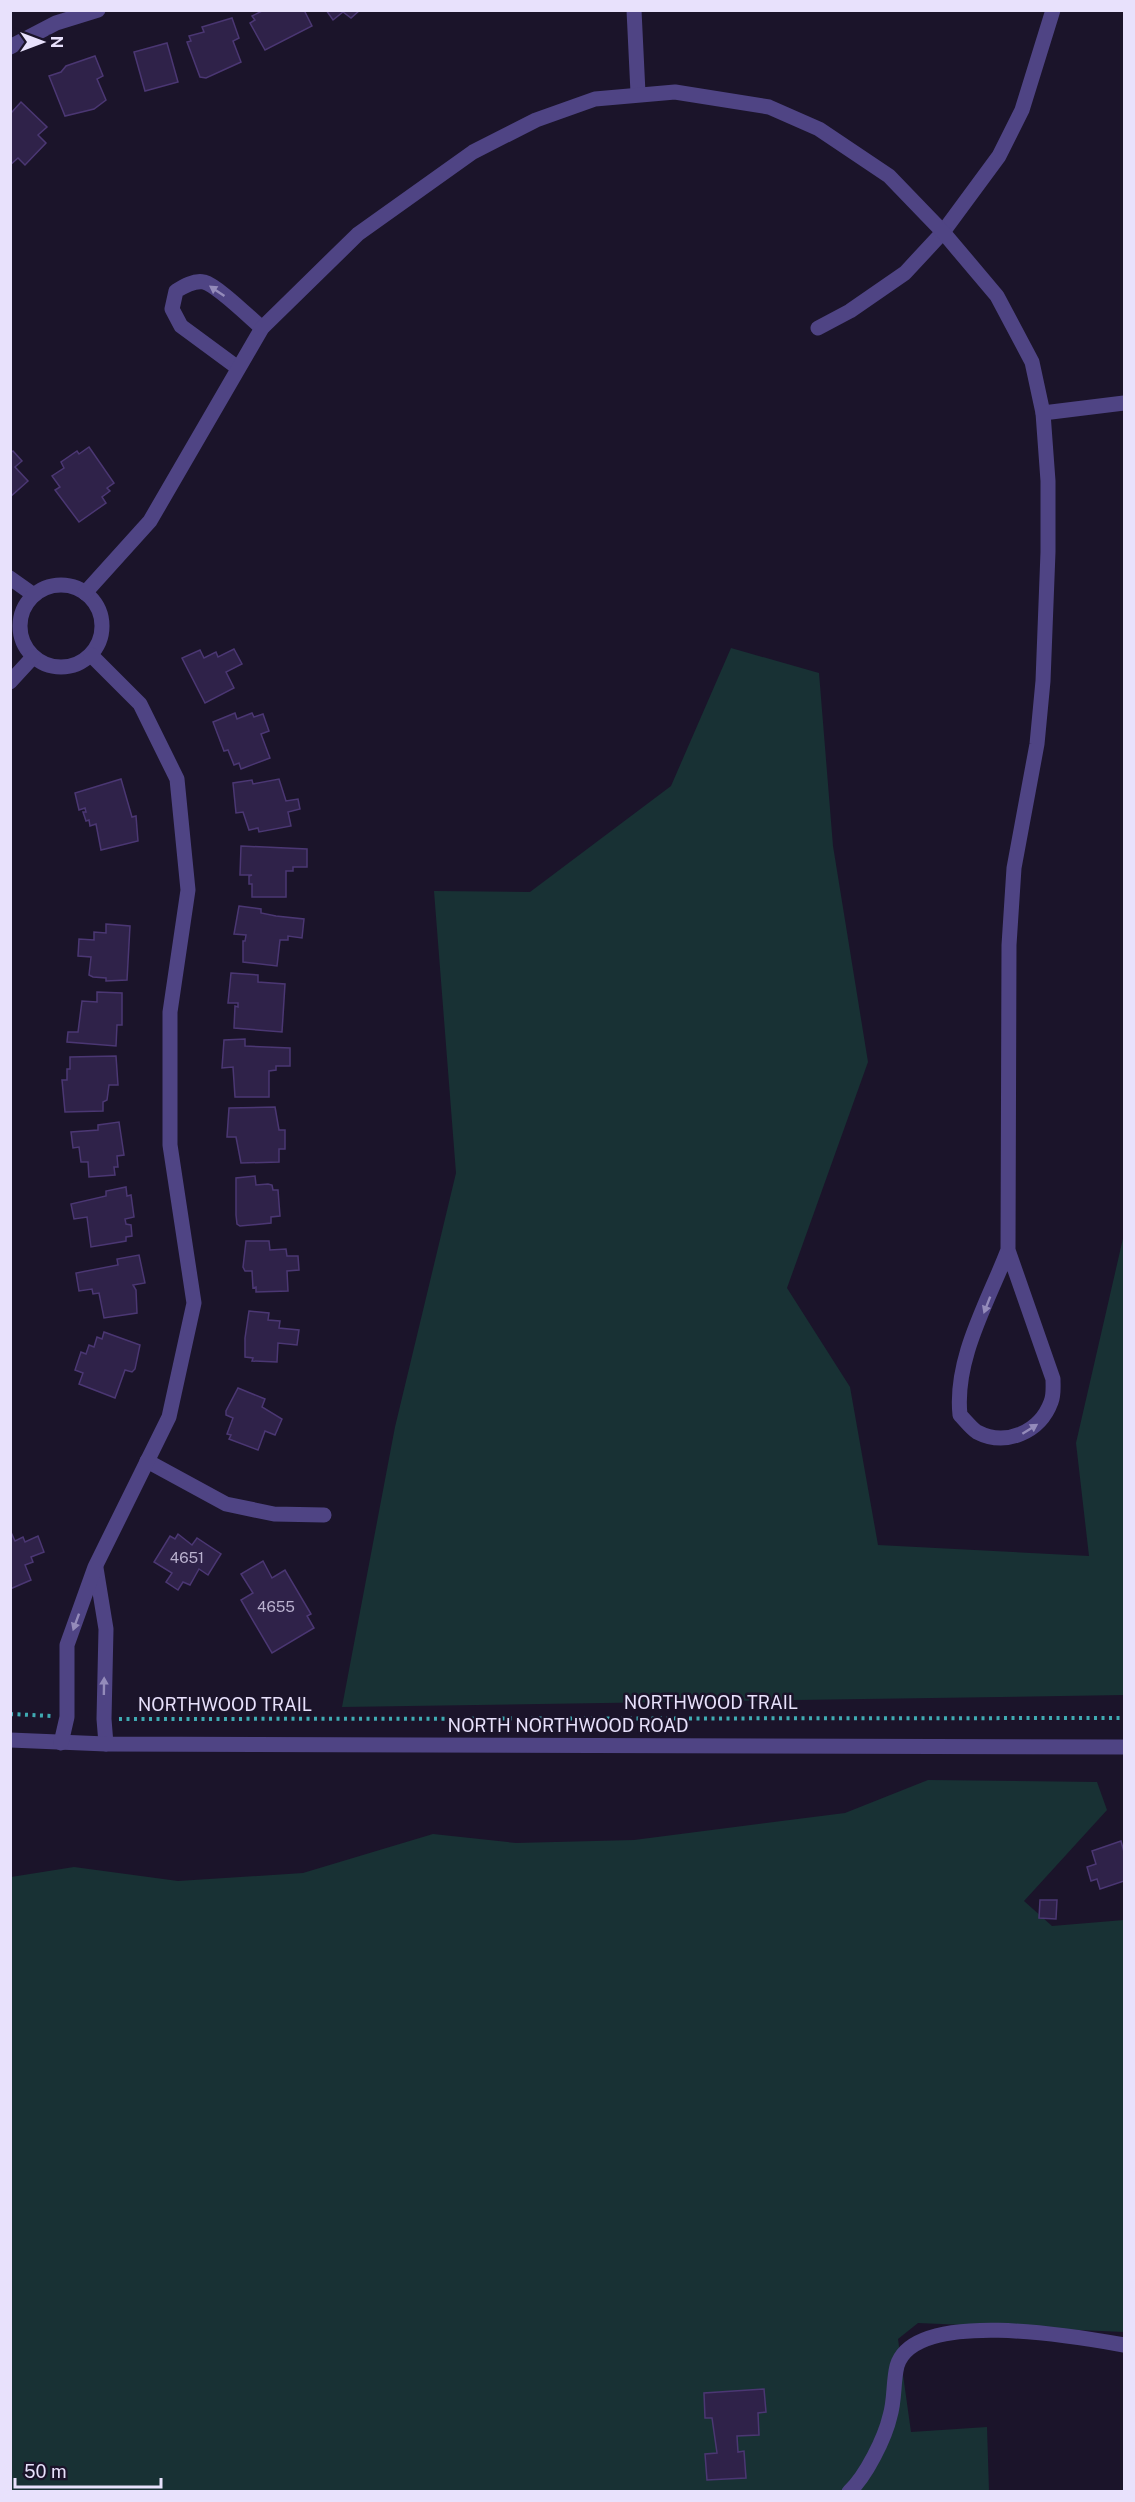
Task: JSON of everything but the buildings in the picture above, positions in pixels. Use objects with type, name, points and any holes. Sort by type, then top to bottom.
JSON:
[{"type":"street","points":[[10,47],[56,23],[98,10]]},
{"type":"street","points":[[634,10],[638,93]]},
{"type":"street","points":[[818,328],[850,311],[905,273],[944,232],[999,156],[1022,110],[1053,10]]},
{"type":"street","points":[[85,593],[150,521],[262,328],[358,234],[473,152],[536,120],[595,99],[638,93],[675,92],[770,107],[819,129],[889,176],[944,232],[997,296],[1032,362],[1043,412],[1048,481],[1048,552],[1043,681],[1037,744],[1014,868],[1010,934],[1008,1250],[1053,1378],[1052,1401],[1040,1422],[1017,1437],[997,1437],[977,1432],[960,1415],[958,1394],[966,1358],[1008,1250]]},
{"type":"street","points":[[238,368],[180,326],[172,309],[176,291],[189,284],[204,282],[262,328]]},
{"type":"street","points":[[1043,412],[1125,403]]},
{"type":"street","points":[[10,578],[34,596]]},
{"type":"street","points":[[59,585],[73,587],[85,593],[95,603],[101,616],[102,630],[98,644],[91,655],[80,663],[67,667],[54,667],[33,657],[20,631],[26,605],[46,588],[59,585]]},
{"type":"street","points":[[61,1743],[67,1717],[67,1645],[95,1567],[168,1417],[194,1303],[170,1145],[170,1012],[188,890],[177,779],[140,704],[91,655]]},
{"type":"street","points":[[10,682],[33,657]]},
{"type":"street","points":[[147,1461],[226,1504],[274,1514],[324,1515]]},
{"type":"street","points":[[95,1567],[105,1629],[106,1744]]},
{"type":"street","name":"NORTH NORTHWOOD ROAD","points":[[10,1740],[106,1744],[1125,1747]]},
{"type":"street","points":[[849,2492],[879,2447],[891,2415],[897,2366],[904,2351],[921,2340],[950,2331],[992,2331],[1048,2334],[1125,2345]]},
{"type":"path","points":[[10,1714],[67,1717]]},
{"type":"path","name":"NORTHWOOD TRAIL","points":[[104,1719],[1125,1718]]},
{"type":"green space","points":[[731,648],[819,673],[833,846],[868,1062],[787,1288],[850,1387],[878,1545],[1089,1556],[1076,1443],[1124,1234],[1124,1695],[342,1707],[395,1427],[456,1173],[434,891],[530,892],[671,786]]},
{"type":"green space","points":[[928,1780],[1097,1782],[1107,1810],[1024,1901],[1052,1926],[1124,1920],[1124,2332],[918,2323],[898,2339],[911,2432],[987,2427],[989,2491],[11,2492],[11,1877],[74,1867],[178,1881],[303,1873],[433,1834],[516,1843],[634,1840],[845,1813]]}]
